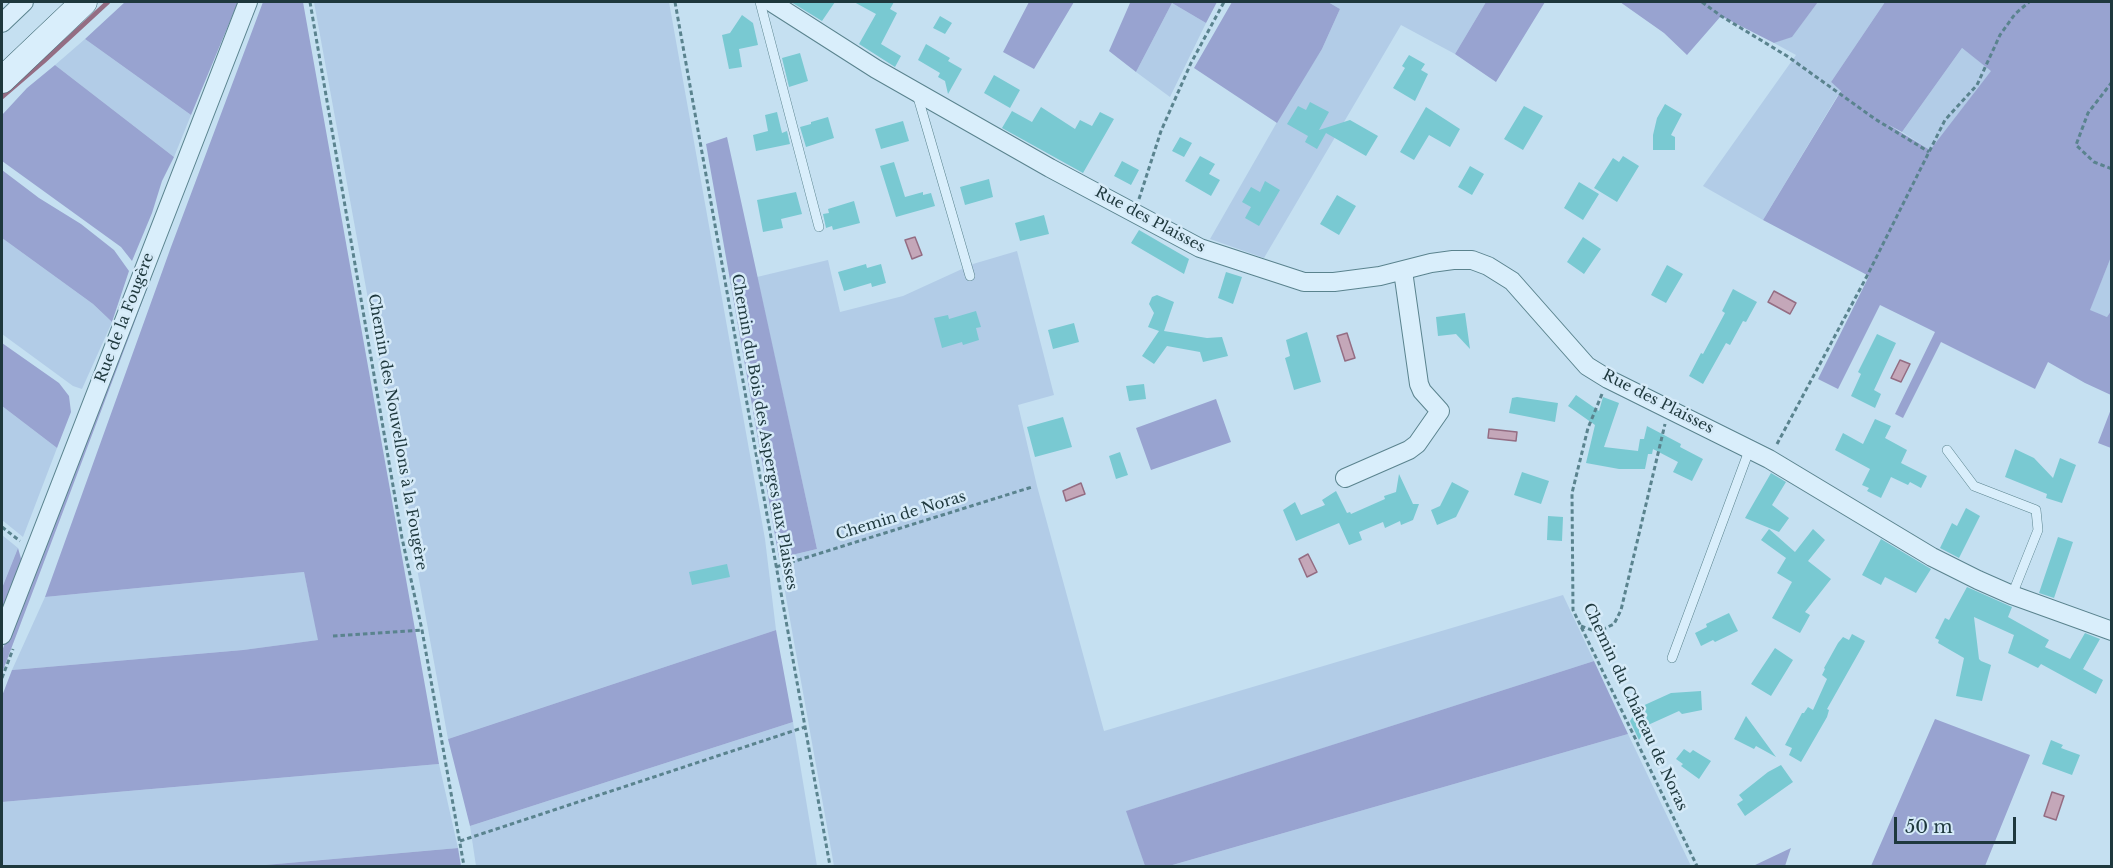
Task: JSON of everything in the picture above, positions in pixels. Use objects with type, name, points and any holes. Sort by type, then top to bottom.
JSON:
[{"type":"main road","points":[[2,80],[84,2]]},
{"type":"street","points":[[2,23],[24,2]]},
{"type":"street","name":"Rue de la Fougère","points":[[2,635],[248,2]]},
{"type":"street","name":"Rue des Plaisses","points":[[771,2],[916,92],[1050,168],[1114,201],[1134,215],[1200,248],[1304,282],[1334,282],[1380,276],[1431,263],[1454,260],[1472,260],[1488,266],[1512,281],[1587,366],[1608,379],[1750,448],[1932,556],[2012,595],[2112,631]]},
{"type":"street","points":[[1346,478],[1409,450],[1417,444],[1440,411],[1422,391],[1419,384],[1403,271]]},
{"type":"lane","points":[[760,2],[819,227]]},
{"type":"lane","points":[[916,92],[970,276]]},
{"type":"lane","points":[[1672,658],[1750,448]]},
{"type":"lane","points":[[1947,450],[1974,486],[2036,510],[2038,530],[2012,595]]},
{"type":"path","name":"Chemin des Nouvellons à la Fougère","points":[[310,2],[400,526],[422,630],[464,867]]},
{"type":"path","name":"Chemin du Bois des Asperges aux Plaisses","points":[[675,2],[830,867]]},
{"type":"path","points":[[1134,215],[1165,121],[1191,63],[1224,2]]},
{"type":"path","points":[[1702,2],[1787,56],[1875,119],[1929,152]]},
{"type":"path","points":[[1769,459],[1867,276],[1945,120],[1977,85],[2000,35],[2015,14],[2029,2]]},
{"type":"path","points":[[2112,82],[2088,113],[2076,145],[2094,162],[2112,169]]},
{"type":"path","name":"Chemin du Château de Noras","points":[[1608,379],[1588,428],[1572,493],[1573,610],[1696,867]]},
{"type":"path","points":[[1581,626],[1597,632],[1614,624],[1621,610],[1668,408]]},
{"type":"path","name":"Chemin de Noras","points":[[776,567],[1032,487]]},
{"type":"path","points":[[2,527],[34,551]]},
{"type":"path","points":[[333,636],[422,630]]},
{"type":"path","points":[[460,841],[805,727]]},
{"type":"shaded area","points":[[125,2],[238,2],[191,115],[85,39]]},
{"type":"shaded area","points":[[254,2],[2,673],[2,651],[137,294]]},
{"type":"shaded area","points":[[263,2],[303,2],[439,764],[2,802],[2,696],[12,670],[243,650],[318,640],[304,572],[45,597],[171,247]]},
{"type":"shaded area","points":[[314,2],[669,2],[765,539],[776,630],[448,739]]},
{"type":"shaded area","points":[[1029,2],[1074,2],[1034,69],[1003,52]]},
{"type":"shaded area","points":[[1129,2],[1217,2],[1206,23],[1172,3],[1136,72],[1109,51]]},
{"type":"shaded area","points":[[1232,2],[1328,2],[1340,9],[1322,49],[1277,123],[1194,68]]},
{"type":"shaded area","points":[[1328,2],[1486,2],[1455,54],[1401,25],[1264,258],[1210,239],[1292,96],[1322,49],[1340,9]]},
{"type":"shaded area","points":[[1486,2],[1545,2],[1496,82],[1455,54]]},
{"type":"shaded area","points":[[1620,2],[1818,2],[1792,37],[1774,43],[1721,16],[1687,55],[1664,33]]},
{"type":"shaded area","points":[[1818,2],[1885,2],[1831,82],[1841,90],[1763,220],[1703,186],[1796,55],[1774,43],[1792,36]]},
{"type":"shaded area","points":[[1885,2],[2111,2],[2111,257],[2090,310],[2107,317],[2111,311],[2111,395],[2048,362],[2035,389],[1941,342],[1903,418],[1895,414],[1935,332],[1880,305],[1838,389],[1818,379],[1869,276],[1763,220],[1841,91],[1831,82]],"holes":[[[1962,48],[1991,71],[1930,150],[1887,124],[1902,132]]]},
{"type":"shaded area","points":[[1172,3],[1206,23],[1170,97],[1136,72]]},
{"type":"shaded area","points":[[85,39],[191,115],[174,157],[55,65]]},
{"type":"shaded area","points":[[1962,48],[1992,71],[1930,150],[1902,132]]},
{"type":"shaded area","points":[[55,65],[174,157],[162,181],[152,213],[132,261],[121,247],[2,161],[2,115],[27,88]]},
{"type":"shaded area","points":[[727,137],[817,549],[779,558],[706,144]]},
{"type":"shaded area","points":[[2,170],[39,198],[81,224],[114,250],[129,271],[112,322],[93,304],[2,238]]},
{"type":"shaded area","points":[[915,237],[922,255],[912,259],[905,240]]},
{"type":"shaded area","points":[[2,238],[93,304],[112,322],[82,389],[73,386],[2,334]]},
{"type":"shaded area","points":[[1017,251],[1054,395],[1018,405],[1037,486],[1104,731],[1563,595],[1594,661],[1127,811],[1145,866],[834,866],[779,558],[817,549],[757,277],[828,260],[840,312],[903,296],[973,264]]},
{"type":"shaded area","points":[[2111,257],[2111,311],[2107,317],[2089,311]]},
{"type":"shaded area","points":[[1774,291],[1796,303],[1790,314],[1768,302]]},
{"type":"shaded area","points":[[1347,333],[1355,358],[1345,361],[1337,336]]},
{"type":"shaded area","points":[[2,343],[59,383],[69,396],[71,412],[57,448],[2,406]]},
{"type":"shaded area","points":[[1900,360],[1910,364],[1901,382],[1891,378]]},
{"type":"shaded area","points":[[1216,399],[1231,442],[1151,470],[1136,428]]},
{"type":"shaded area","points":[[2,406],[57,448],[23,537],[2,520]]},
{"type":"shaded area","points":[[2111,409],[2111,448],[2098,443]]},
{"type":"shaded area","points":[[1489,429],[1517,432],[1516,441],[1488,438]]},
{"type":"shaded area","points":[[1081,483],[1085,494],[1066,501],[1063,491]]},
{"type":"shaded area","points":[[2,535],[18,548],[2,588]]},
{"type":"shaded area","points":[[18,548],[22,562],[2,617],[2,588]]},
{"type":"shaded area","points":[[1308,554],[1317,572],[1307,577],[1299,559]]},
{"type":"shaded area","points":[[304,572],[319,640],[243,650],[12,670],[45,597]]},
{"type":"shaded area","points":[[776,630],[793,722],[470,826],[448,739]]},
{"type":"shaded area","points":[[1594,661],[1628,734],[1169,866],[1145,866],[1126,811]]},
{"type":"shaded area","points":[[1935,719],[2030,755],[1985,866],[1871,866]]},
{"type":"shaded area","points":[[793,722],[817,866],[476,866],[470,826]]},
{"type":"shaded area","points":[[1628,734],[1691,866],[1169,866]]},
{"type":"shaded area","points":[[439,764],[458,848],[254,866],[2,866],[2,802]]},
{"type":"shaded area","points":[[2052,792],[2064,796],[2056,820],[2044,816]]},
{"type":"shaded area","points":[[458,848],[461,866],[254,866]]},
{"type":"shaded area","points":[[1791,848],[1785,866],[1753,866]]},
{"type":"building","points":[[791,2],[835,2],[822,21]]},
{"type":"building","points":[[854,2],[894,2],[890,9],[897,13],[881,44],[901,56],[895,67],[859,44],[876,14]]},
{"type":"building","points":[[742,15],[753,23],[758,45],[739,49],[742,67],[729,69],[722,35],[730,33]]},
{"type":"building","points":[[940,16],[952,23],[945,34],[933,28]]},
{"type":"building","points":[[926,44],[950,58],[948,61],[962,69],[948,94],[945,81],[938,77],[940,73],[918,60]]},
{"type":"building","points":[[800,53],[808,81],[789,87],[782,58]]},
{"type":"building","points":[[1409,55],[1425,64],[1421,70],[1428,74],[1415,101],[1393,88],[1405,68],[1402,66]]},
{"type":"building","points":[[994,75],[1020,90],[1010,108],[984,93]]},
{"type":"building","points":[[1310,102],[1329,112],[1319,130],[1350,120],[1378,136],[1366,156],[1326,133],[1317,149],[1305,142],[1308,136],[1287,124],[1298,106],[1306,110]]},
{"type":"building","points":[[1665,104],[1682,114],[1671,135],[1675,137],[1675,150],[1653,150],[1653,135],[1657,118]]},
{"type":"building","points":[[1524,106],[1543,116],[1523,150],[1504,139]]},
{"type":"building","points":[[1041,107],[1075,129],[1080,120],[1092,126],[1100,112],[1114,119],[1083,173],[1002,128],[1012,111],[1032,122]]},
{"type":"building","points":[[1426,107],[1460,129],[1450,147],[1429,135],[1414,160],[1400,152]]},
{"type":"building","points":[[777,112],[782,133],[787,131],[790,144],[756,151],[753,135],[768,131],[765,115]]},
{"type":"building","points":[[828,117],[834,138],[806,147],[800,127]]},
{"type":"building","points":[[903,121],[909,141],[881,149],[875,129]]},
{"type":"building","points":[[1180,137],[1192,143],[1184,157],[1172,151]]},
{"type":"building","points":[[1200,156],[1215,164],[1209,174],[1220,180],[1211,196],[1185,181]]},
{"type":"building","points":[[1623,156],[1639,166],[1617,202],[1594,188],[1613,158],[1619,162]]},
{"type":"building","points":[[1122,161],[1139,170],[1131,185],[1114,176]]},
{"type":"building","points":[[894,162],[905,197],[923,192],[923,195],[931,193],[935,206],[896,217],[880,166]]},
{"type":"building","points":[[1470,166],[1484,174],[1472,195],[1458,187]]},
{"type":"building","points":[[989,179],[993,197],[965,205],[960,187]]},
{"type":"building","points":[[1265,181],[1280,190],[1259,226],[1245,218],[1251,207],[1242,202],[1251,187],[1260,192]]},
{"type":"building","points":[[1579,182],[1599,194],[1583,220],[1564,208]]},
{"type":"building","points":[[796,192],[802,214],[781,219],[783,228],[763,232],[757,200]]},
{"type":"building","points":[[1337,195],[1356,206],[1339,235],[1320,224]]},
{"type":"building","points":[[854,201],[860,223],[833,230],[832,226],[826,228],[823,214],[829,213],[828,209]]},
{"type":"building","points":[[1044,215],[1049,234],[1020,241],[1015,223]]},
{"type":"building","points":[[1139,230],[1189,259],[1184,274],[1131,243]]},
{"type":"building","points":[[1583,237],[1601,249],[1584,274],[1567,262]]},
{"type":"building","points":[[866,264],[867,268],[881,264],[886,283],[872,287],[871,283],[844,291],[838,272]]},
{"type":"building","points":[[1667,265],[1683,274],[1666,303],[1651,295]]},
{"type":"building","points":[[1226,272],[1242,277],[1233,304],[1218,298]]},
{"type":"building","points":[[1733,289],[1757,302],[1730,345],[1726,343],[1703,384],[1689,376],[1725,313],[1722,311]]},
{"type":"building","points":[[1157,295],[1174,302],[1164,331],[1207,338],[1222,337],[1228,356],[1203,362],[1200,352],[1167,346],[1154,364],[1142,356],[1159,331],[1148,327],[1154,313],[1149,304],[1152,297]]},
{"type":"building","points":[[976,311],[981,327],[976,328],[979,340],[942,348],[934,318],[948,315],[949,319]]},
{"type":"building","points":[[1465,313],[1470,349],[1456,334],[1438,336],[1436,317]]},
{"type":"building","points":[[1074,323],[1079,342],[1053,349],[1048,330]]},
{"type":"building","points":[[1307,332],[1321,382],[1294,390],[1285,358],[1290,356],[1286,340]]},
{"type":"building","points":[[1877,334],[1896,343],[1874,390],[1881,394],[1875,408],[1851,396],[1861,374],[1858,372]]},
{"type":"building","points":[[1144,384],[1146,399],[1129,401],[1126,386]]},
{"type":"building","points":[[1576,395],[1599,411],[1603,397],[1619,403],[1604,447],[1638,451],[1640,439],[1644,439],[1647,426],[1703,459],[1692,481],[1673,472],[1678,462],[1653,449],[1652,454],[1648,454],[1645,469],[1619,469],[1586,463],[1595,425],[1568,406]]},
{"type":"building","points":[[1512,398],[1558,403],[1555,422],[1509,413]]},
{"type":"building","points":[[1063,417],[1072,447],[1035,457],[1027,427]]},
{"type":"building","points":[[1875,419],[1891,426],[1885,438],[1907,450],[1901,463],[1927,476],[1921,488],[1910,482],[1908,485],[1891,477],[1881,498],[1867,491],[1869,488],[1862,485],[1870,469],[1835,450],[1843,433],[1863,444]]},
{"type":"building","points":[[2015,449],[2034,458],[2053,478],[2060,458],[2076,465],[2062,503],[2046,498],[2047,494],[2005,477]]},
{"type":"building","points":[[1120,452],[1128,475],[1116,479],[1109,456]]},
{"type":"building","points":[[1522,472],[1549,481],[1541,504],[1514,495]]},
{"type":"building","points":[[1771,473],[1786,482],[1772,505],[1789,518],[1779,532],[1745,518]]},
{"type":"building","points":[[1399,474],[1413,504],[1419,504],[1413,520],[1401,525],[1400,521],[1385,528],[1383,522],[1359,532],[1362,540],[1349,545],[1339,523],[1296,541],[1283,510],[1295,502],[1301,515],[1325,505],[1322,500],[1336,491],[1347,513],[1351,514],[1396,492]]},
{"type":"building","points":[[1452,482],[1469,491],[1456,517],[1437,525],[1431,510],[1440,506]]},
{"type":"building","points":[[1966,508],[1980,516],[1959,558],[1940,548],[1952,523],[1957,526]]},
{"type":"building","points":[[1548,516],[1563,517],[1562,541],[1547,540]]},
{"type":"building","points":[[1769,529],[1795,552],[1813,529],[1825,540],[1808,561],[1831,579],[1805,612],[1810,615],[1800,633],[1772,618],[1792,582],[1777,573],[1786,558],[1761,540]]},
{"type":"building","points":[[2058,537],[2073,542],[2054,598],[2039,593]]},
{"type":"building","points":[[1881,539],[1931,569],[1916,593],[1885,577],[1881,585],[1862,575]]},
{"type":"building","points":[[727,564],[730,577],[692,585],[689,572]]},
{"type":"building","points":[[1967,587],[2012,607],[2008,617],[2049,640],[2045,647],[2070,659],[2085,633],[2100,639],[2083,669],[2103,680],[2096,694],[2041,664],[2038,668],[2008,653],[2014,635],[1974,617],[1979,659],[1991,665],[1982,701],[1956,696],[1964,658],[1938,643],[1939,640],[1935,638],[1945,618],[1949,620]]},
{"type":"building","points":[[1729,613],[1738,631],[1701,646],[1695,633],[1707,627],[1706,624]]},
{"type":"building","points":[[1852,634],[1865,641],[1827,709],[1829,710],[1827,717],[1801,762],[1789,755],[1792,748],[1785,745],[1802,713],[1808,707],[1813,710],[1827,679],[1822,675],[1824,668],[1838,643],[1843,637],[1849,640]]},
{"type":"building","points":[[1775,648],[1793,660],[1771,696],[1751,684]]},
{"type":"building","points":[[1701,691],[1702,710],[1682,714],[1679,711],[1648,725],[1639,740],[1630,721],[1638,708],[1671,693]]},
{"type":"building","points":[[1746,716],[1776,757],[1756,746],[1754,749],[1734,739]]},
{"type":"building","points":[[2051,740],[2063,745],[2061,748],[2080,755],[2072,775],[2042,764]]},
{"type":"building","points":[[1684,749],[1690,753],[1693,750],[1711,761],[1699,779],[1681,766],[1683,764],[1676,759]]},
{"type":"building","points":[[1781,765],[1793,782],[1745,816],[1737,804],[1743,800],[1739,795],[1768,772]]},
{"type":"waterway","points":[[2,97],[108,2]]}]
